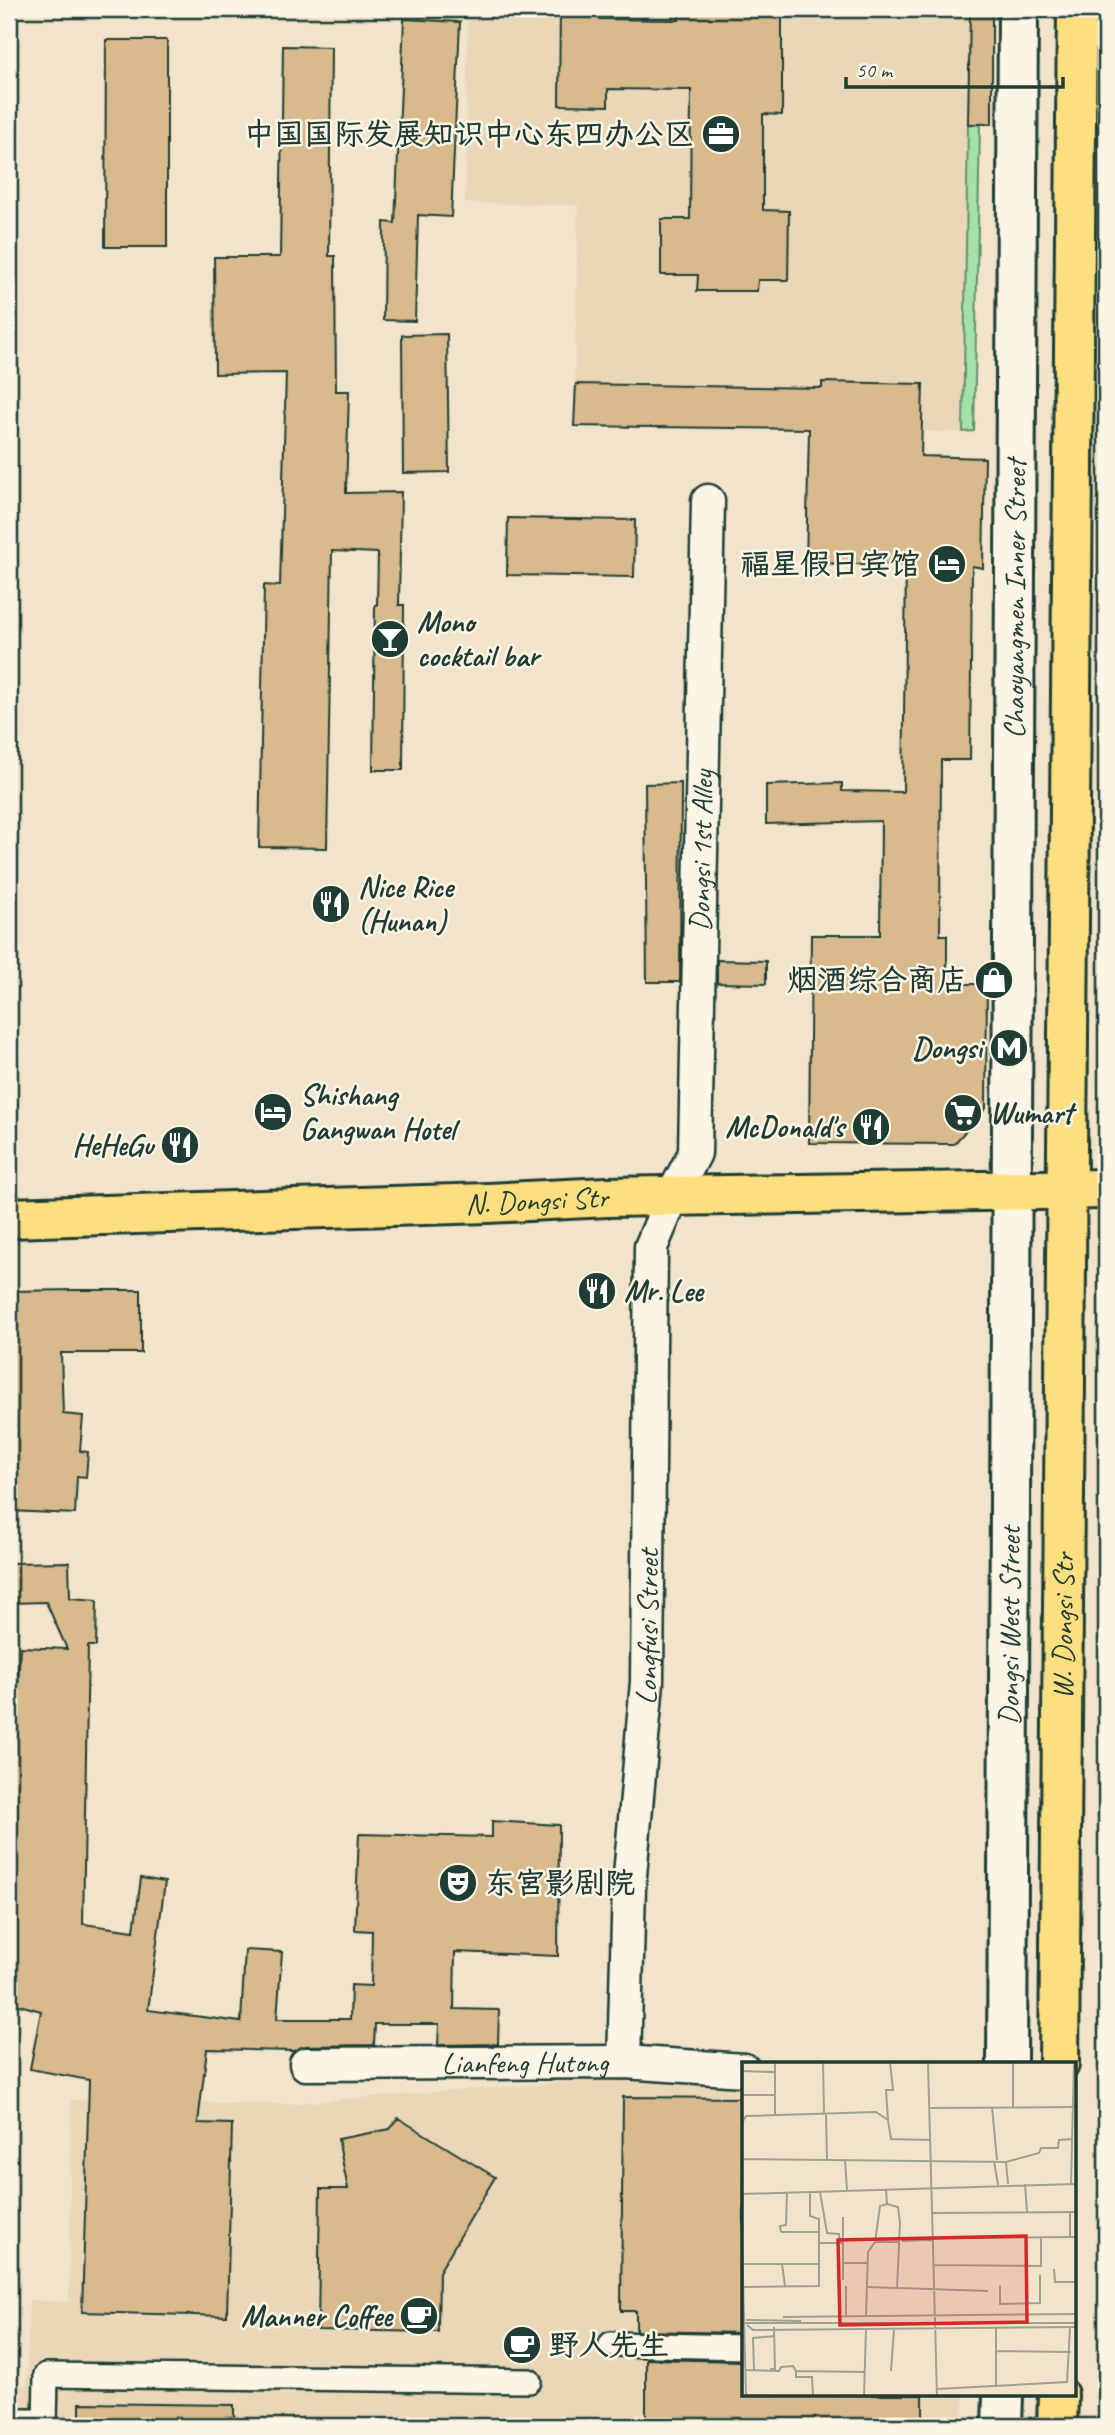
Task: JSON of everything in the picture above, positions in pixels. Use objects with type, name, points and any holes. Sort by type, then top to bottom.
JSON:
[{"type":"main road","name":"W. Dongsi Str","points":[[1059,2062],[1077,9]]},
{"type":"main road","name":"N. Dongsi Str","points":[[9,1218],[673,1195],[1106,1189]]},
{"type":"main road","points":[[1058,2396],[1058,2426]]},
{"type":"street","name":"Chaoyangmen Inner Street","points":[[1010,1189],[1018,9]]},
{"type":"street","name":"Dongsi 1st Alley","points":[[673,1195],[695,1153],[708,501]]},
{"type":"street","name":"Dongsi West Street","points":[[1007,2062],[1010,1189]]},
{"type":"street","name":"Longfusi Street","points":[[624,2062],[629,1887],[647,1682],[651,1247],[673,1195]]},
{"type":"street","name":"Lianfeng Hutong","points":[[306,2064],[624,2062],[742,2070]]},
{"type":"street","points":[[611,2344],[742,2347]]},
{"type":"street","points":[[9,2421],[45,2424],[46,2375],[529,2381]]},
{"type":"street","points":[[1002,2426],[1003,2396]]},
{"type":"shaded area","points":[[468,9],[970,9],[963,432],[574,426],[578,205],[465,203]]},
{"type":"shaded area","points":[[617,2078],[742,2084],[742,2396],[964,2396],[963,2426],[9,2426],[9,2385],[27,2385],[29,2300],[69,2302],[71,2100],[285,2104]]},
{"type":"green space","points":[[968,124],[980,125],[974,431],[963,432]]},
{"type":"building","points":[[560,9],[598,9],[598,19],[679,20],[679,9],[782,11],[782,115],[763,114],[763,210],[789,211],[788,280],[758,280],[757,291],[697,291],[698,275],[661,275],[661,219],[690,219],[691,90],[608,89],[608,106],[559,105]]},
{"type":"building","points":[[970,9],[992,9],[992,124],[968,124]]},
{"type":"building","points":[[404,19],[460,22],[451,217],[418,215],[415,321],[383,320],[384,222],[395,223]]},
{"type":"building","points":[[106,40],[167,40],[167,247],[105,247]]},
{"type":"building","points":[[283,46],[331,47],[329,256],[335,256],[336,391],[349,391],[346,493],[401,492],[399,605],[404,605],[403,770],[373,770],[378,553],[332,551],[327,848],[259,847],[264,585],[280,586],[286,373],[215,374],[214,257],[280,257]]},
{"type":"building","points":[[447,334],[449,472],[403,473],[402,335]]},
{"type":"building","points":[[822,382],[923,384],[921,456],[985,458],[983,568],[972,566],[970,760],[941,760],[940,935],[947,935],[947,984],[987,984],[986,1108],[954,1144],[809,1143],[811,935],[880,935],[881,821],[766,824],[766,785],[842,783],[842,791],[903,792],[906,565],[806,563],[809,429],[574,426],[576,384],[822,388]]},
{"type":"building","points":[[508,518],[635,520],[634,577],[507,575]]},
{"type":"building","points":[[681,783],[680,982],[647,982],[645,784]]},
{"type":"building","points":[[717,960],[766,961],[766,984],[717,983]]},
{"type":"building","points":[[141,1290],[141,1353],[61,1353],[63,1414],[83,1416],[80,1451],[88,1452],[86,1477],[77,1476],[75,1514],[9,1511],[9,1291]]},
{"type":"building","points":[[69,1562],[70,1598],[97,1600],[96,1646],[88,1646],[83,1924],[134,1931],[141,1878],[165,1882],[148,2010],[241,2022],[245,1950],[282,1952],[277,2019],[350,2019],[351,1985],[371,1986],[372,1931],[355,1930],[359,1834],[492,1837],[492,1821],[559,1825],[558,1956],[455,1952],[454,2009],[499,2010],[498,2044],[438,2045],[439,2024],[375,2024],[374,2045],[306,2046],[294,2051],[207,2049],[198,2123],[232,2124],[227,2316],[82,2312],[89,2080],[30,2069],[41,2011],[9,2002],[9,1749],[15,1749],[20,1647],[67,1649],[46,1602],[9,1603],[9,1563]]},
{"type":"building","points":[[623,2097],[742,2098],[742,2333],[636,2331],[636,2311],[621,2311]]},
{"type":"building","points":[[398,2118],[495,2177],[439,2272],[438,2332],[318,2330],[320,2189],[348,2189],[338,2139],[390,2129]]},
{"type":"building","points":[[646,2359],[742,2361],[742,2396],[923,2396],[923,2426],[646,2426]]},
{"type":"building","points":[[80,2403],[234,2405],[234,2426],[80,2426]]},
{"type":"place","name":"中国国际发展知识中心东四办公区","points":[[721,134]]},
{"type":"place","name":"福星假日宾馆","points":[[947,564]]},
{"type":"place","name":"Mono cocktail bar","points":[[390,639]]},
{"type":"place","name":"Nice Rice (Hunan)","points":[[331,904]]},
{"type":"place","name":"烟酒综合商店","points":[[994,980]]},
{"type":"place","name":"Dongsi","points":[[1009,1048]]},
{"type":"place","name":"Shishang Gangwan Hotel","points":[[273,1112]]},
{"type":"place","name":"Wumart","points":[[963,1113]]},
{"type":"place","name":"McDonald's","points":[[871,1127]]},
{"type":"place","name":"HeHeGu","points":[[180,1145]]},
{"type":"place","name":"Mr. Lee","points":[[597,1291]]},
{"type":"place","name":"东宫影剧院","points":[[458,1883]]},
{"type":"place","name":"Manner Coffee","points":[[419,2316]]},
{"type":"place","name":"野人先生","points":[[522,2345]]}]
